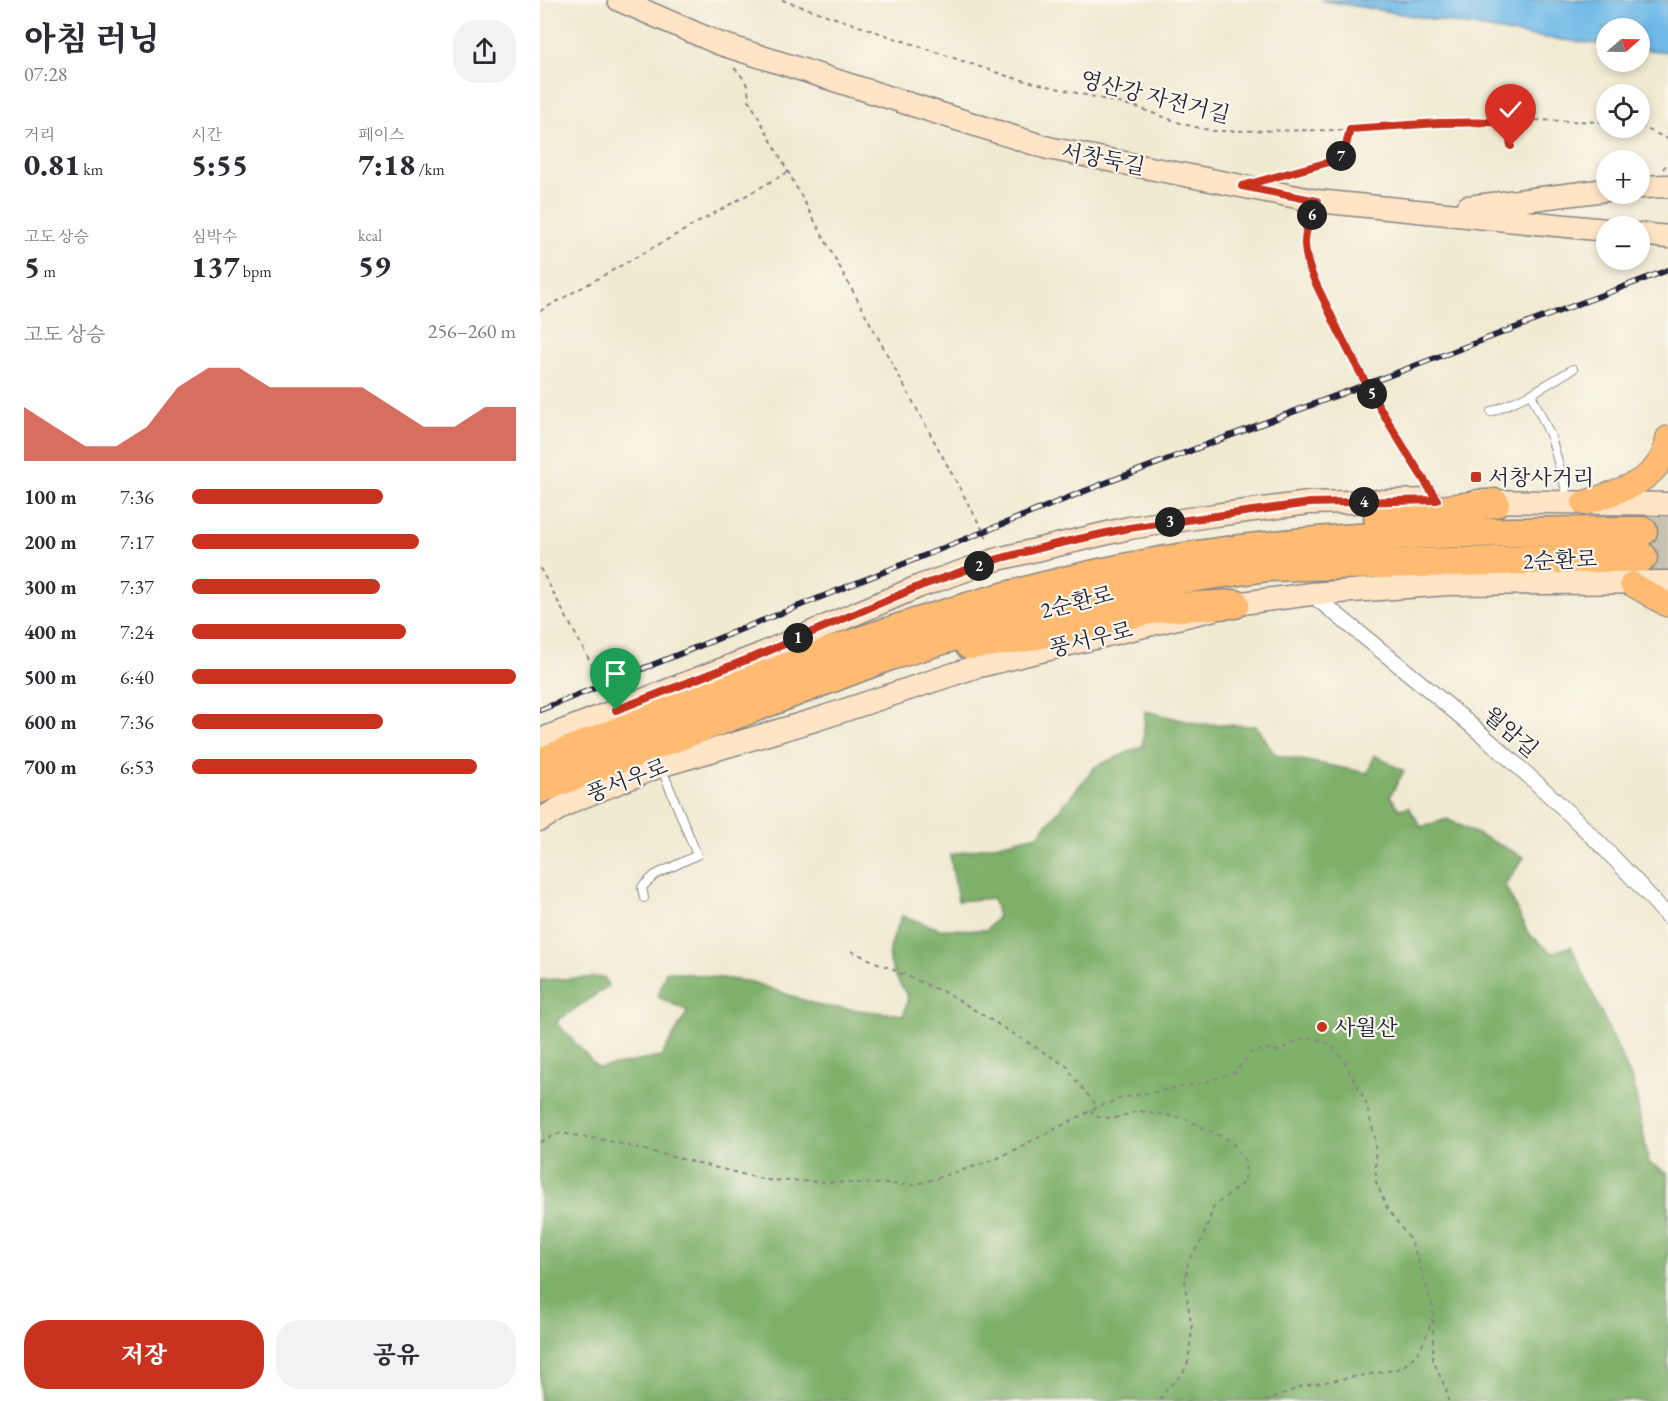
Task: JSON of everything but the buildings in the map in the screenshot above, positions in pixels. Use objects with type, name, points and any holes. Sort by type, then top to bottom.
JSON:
[{"type":"highway","points":[[1120,568],[1175,541],[1264,526],[1392,517],[1495,503]]},
{"type":"highway","name":"2순환로","points":[[540,789],[553,758],[797,663],[903,626],[1010,594],[1120,568],[1262,545],[1470,531],[1643,544],[1268,567],[1154,582],[1037,612],[553,758]]},
{"type":"highway","points":[[890,656],[1023,638],[1159,609],[1234,604]]},
{"type":"main road","points":[[1576,503],[1621,490],[1658,468],[1666,453],[1668,438]]},
{"type":"main road","points":[[1632,584],[1668,605]]},
{"type":"street","name":"서창둑길","points":[[619,0],[718,43],[1048,148],[1317,201],[1596,229]]},
{"type":"street","points":[[1650,187],[1668,186]]},
{"type":"street","points":[[1434,212],[1596,191]]},
{"type":"street","points":[[1650,235],[1668,237]]},
{"type":"street","points":[[553,758],[616,710],[754,657],[920,586],[998,559],[1129,528],[1310,503],[1437,500],[1495,503],[1668,504]]},
{"type":"street","points":[[1632,505],[1646,514],[1650,523],[1653,567],[1649,575],[1632,584]]},
{"type":"street","name":"풍서우로","points":[[540,820],[572,801],[660,766],[818,719],[975,667],[1234,604],[1311,594],[1448,584],[1668,582]]},
{"type":"street","name":"월암길","points":[[1311,594],[1405,669],[1559,804],[1612,856],[1668,917]]},
{"type":"lane","points":[[1317,201],[1305,236],[1315,280],[1351,357],[1391,428],[1437,500]]},
{"type":"lane","points":[[1491,412],[1531,394],[1574,369]]},
{"type":"lane","points":[[1531,394],[1576,503]]},
{"type":"lane","points":[[644,898],[642,887],[655,875],[697,855],[660,766]]},
{"type":"path","name":"영산강 자전거길","points":[[782,0],[1010,77],[1136,106],[1200,129],[1230,133],[1439,123],[1596,120]]},
{"type":"path","points":[[718,43],[726,58],[744,79],[749,90],[748,98],[998,559]]},
{"type":"path","points":[[1507,122],[1511,146]]},
{"type":"path","points":[[1276,177],[1340,157],[1346,149],[1350,129]]},
{"type":"path","points":[[1650,130],[1668,138]]},
{"type":"path","points":[[540,311],[788,172]]},
{"type":"path","points":[[540,568],[616,710]]},
{"type":"path","points":[[851,951],[950,995],[1068,1067],[1073,1077],[1098,1107]]},
{"type":"path","points":[[540,1142],[561,1133],[605,1140],[766,1180],[915,1185],[994,1160],[1090,1110],[1165,1088],[1206,1082],[1235,1072],[1252,1052],[1268,1049],[1278,1051],[1306,1037],[1329,1044],[1341,1056],[1365,1100],[1375,1138],[1376,1182],[1387,1208],[1411,1241],[1433,1313],[1433,1360],[1447,1392],[1448,1401]]},
{"type":"path","points":[[1090,1110],[1098,1117],[1115,1118],[1138,1111],[1183,1118],[1231,1141],[1245,1161],[1246,1174],[1243,1184],[1214,1206],[1202,1239],[1188,1261],[1185,1285],[1192,1329],[1188,1362],[1182,1375],[1167,1388],[1158,1401]]},
{"type":"path","points":[[1265,1401],[1303,1386],[1404,1366],[1420,1349],[1433,1313]]},
{"type":"green space","points":[[1145,711],[1198,724],[1256,726],[1275,755],[1368,773],[1374,755],[1404,771],[1390,796],[1399,809],[1409,807],[1421,827],[1447,819],[1524,857],[1505,885],[1528,933],[1552,953],[1571,946],[1633,1082],[1649,1163],[1668,1173],[1668,1401],[540,1401],[540,980],[604,977],[608,986],[556,1022],[598,1068],[661,1057],[688,1011],[658,997],[666,971],[752,982],[820,1006],[904,1015],[908,997],[895,974],[890,957],[892,940],[902,916],[940,929],[987,930],[998,916],[993,898],[958,901],[950,855],[1038,835],[1096,766],[1143,746]]},
{"type":"water","points":[[1321,0],[1668,0],[1668,52],[1650,50],[1650,18],[1596,18],[1596,44],[1530,36]]},
{"type":"tunnel","points":[[1643,531],[1668,531]]},
{"type":"tunnel","points":[[1643,557],[1668,557]]},
{"type":"railway","points":[[540,710],[1100,485],[1668,270]]},
{"type":"place","name":"서창사거리","points":[[1476,477]]},
{"type":"place","name":"사월산","points":[[1322,1027]]},
{"type":"route","points":[[616,710],[754,657],[920,586],[998,559],[1052,545],[1129,528],[1310,503],[1437,500],[1391,428],[1345,346],[1315,280],[1307,259],[1305,236],[1317,201],[1242,186],[1333,161],[1344,154],[1350,129],[1439,123],[1507,122],[1511,146]]}]
